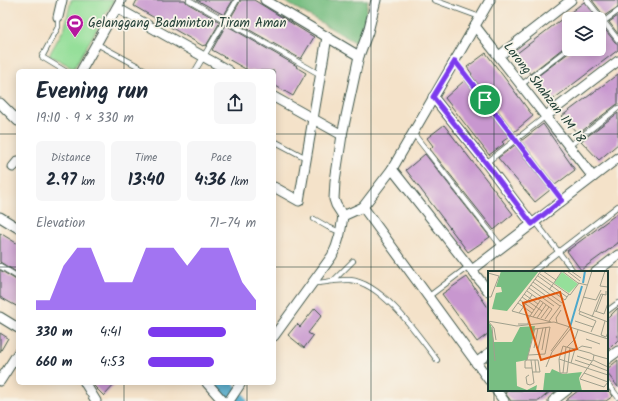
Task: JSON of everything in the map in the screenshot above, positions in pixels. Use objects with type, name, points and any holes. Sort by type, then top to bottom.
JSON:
[{"type":"street","points":[[58,17],[62,0]]},
{"type":"street","points":[[265,0],[359,56]]},
{"type":"street","points":[[276,333],[334,252],[339,241],[343,216],[336,205],[334,190],[342,135],[359,56],[368,32],[376,0]]},
{"type":"street","points":[[343,216],[363,208],[392,169],[490,0]]},
{"type":"street","points":[[499,56],[571,0]]},
{"type":"street","points":[[82,69],[119,4],[226,69]]},
{"type":"street","name":"Lorong Shahzan IM 18","points":[[475,26],[593,177]]},
{"type":"street","points":[[276,188],[299,200],[327,37]]},
{"type":"street","points":[[546,116],[618,62]]},
{"type":"street","points":[[433,97],[534,222]]},
{"type":"street","points":[[276,98],[342,135]]},
{"type":"street","points":[[0,103],[16,119]]},
{"type":"street","points":[[470,268],[502,247],[618,158]]},
{"type":"street","points":[[392,169],[488,291]]},
{"type":"street","points":[[363,208],[488,379]]},
{"type":"street","points":[[0,218],[16,227]]},
{"type":"street","points":[[597,271],[618,255]]},
{"type":"street","points":[[0,317],[16,327]]},
{"type":"street","points":[[608,358],[618,351]]},
{"type":"street","points":[[476,363],[488,354]]},
{"type":"street","points":[[0,379],[16,356]]},
{"type":"street","points":[[86,385],[96,401]]},
{"type":"street","points":[[209,385],[227,400],[238,386]]},
{"type":"street","points":[[553,401],[566,391]]},
{"type":"lane","points":[[189,0],[321,75]]},
{"type":"lane","points":[[195,69],[237,0]]},
{"type":"lane","points":[[434,0],[480,17]]},
{"type":"lane","points":[[587,0],[596,12]]},
{"type":"lane","points":[[606,20],[618,11]]},
{"type":"lane","points":[[58,17],[58,27],[42,57],[62,69]]},
{"type":"lane","points":[[606,25],[618,40]]},
{"type":"lane","points":[[97,44],[143,69]]},
{"type":"lane","points":[[521,85],[562,53]]},
{"type":"lane","points":[[455,61],[562,200]]},
{"type":"lane","points":[[569,146],[618,108]]},
{"type":"lane","points":[[486,163],[546,116]]},
{"type":"lane","points":[[413,133],[502,247]]},
{"type":"lane","points":[[276,142],[306,158]]},
{"type":"lane","points":[[533,271],[618,206]]},
{"type":"lane","points":[[314,219],[340,232]]},
{"type":"lane","points":[[534,222],[573,271]]},
{"type":"lane","points":[[332,281],[353,261]]},
{"type":"lane","points":[[0,266],[16,276]]},
{"type":"lane","points":[[428,297],[470,268]]},
{"type":"lane","points":[[312,284],[350,280],[367,286],[380,294],[396,308],[437,360]]},
{"type":"lane","points":[[608,310],[618,303]]},
{"type":"lane","points":[[608,385],[617,399]]},
{"type":"green space","points":[[71,0],[114,0],[74,68],[49,55],[65,27]]},
{"type":"green space","points":[[282,0],[368,0],[361,45],[360,45]]},
{"type":"building","points":[[137,0],[185,0],[187,3],[220,22],[206,46],[203,46],[134,6]]},
{"type":"building","points":[[197,0],[233,0],[224,15]]},
{"type":"building","points":[[241,0],[254,0],[314,37],[301,59],[230,19]]},
{"type":"building","points":[[592,0],[618,0],[618,7],[606,15],[606,12],[601,12]]},
{"type":"building","points":[[584,2],[592,12],[571,12]]},
{"type":"building","points":[[618,16],[618,34],[609,22]]},
{"type":"building","points":[[562,19],[562,49],[530,74],[516,54]]},
{"type":"building","points":[[226,25],[297,66],[296,67],[306,73],[293,96],[276,86],[276,69],[245,69],[212,50]]},
{"type":"building","points":[[606,31],[618,44],[618,50],[551,101],[534,79],[564,56],[606,56]]},
{"type":"building","points":[[486,53],[533,116],[514,132],[471,75],[472,74],[467,67]]},
{"type":"building","points":[[618,74],[618,104],[578,134],[562,116]]},
{"type":"building","points":[[465,80],[509,137],[502,142],[504,144],[489,155],[445,98]]},
{"type":"building","points":[[618,113],[618,144],[599,160],[581,141]]},
{"type":"building","points":[[543,124],[575,170],[555,185],[521,141]]},
{"type":"building","points":[[444,125],[513,214],[494,230],[430,149],[433,146],[427,138]]},
{"type":"building","points":[[515,145],[550,190],[535,202],[498,158]]},
{"type":"building","points":[[425,154],[490,237],[468,252],[406,170]]},
{"type":"building","points":[[618,213],[618,243],[581,270],[567,251]]},
{"type":"building","points":[[0,233],[16,243],[16,272],[0,262]]},
{"type":"building","points":[[0,270],[16,280],[16,306],[0,297]]},
{"type":"building","points":[[467,277],[488,308],[488,334],[477,342],[442,294]]},
{"type":"building","points":[[315,308],[322,315],[308,333],[313,336],[304,348],[288,335],[297,324],[300,327]]},
{"type":"building","points":[[618,308],[618,340],[608,350],[608,318]]},
{"type":"building","points":[[0,333],[8,338],[0,352]]},
{"type":"building","points":[[618,360],[618,387],[608,374],[608,368]]},
{"type":"building","points":[[94,385],[114,385],[104,396]]},
{"type":"building","points":[[608,390],[613,396],[606,401],[565,401],[578,391]]},
{"type":"building","points":[[508,391],[551,391],[539,401],[511,401],[505,393]]},
{"type":"waterway","points":[[225,385],[240,401]]},
{"type":"place","name":"Gelanggang Badminton Tiram Aman","points":[[75,38]]},
{"type":"route","points":[[455,61],[485,100],[562,200],[532,224],[486,163],[433,97],[455,61]]}]
